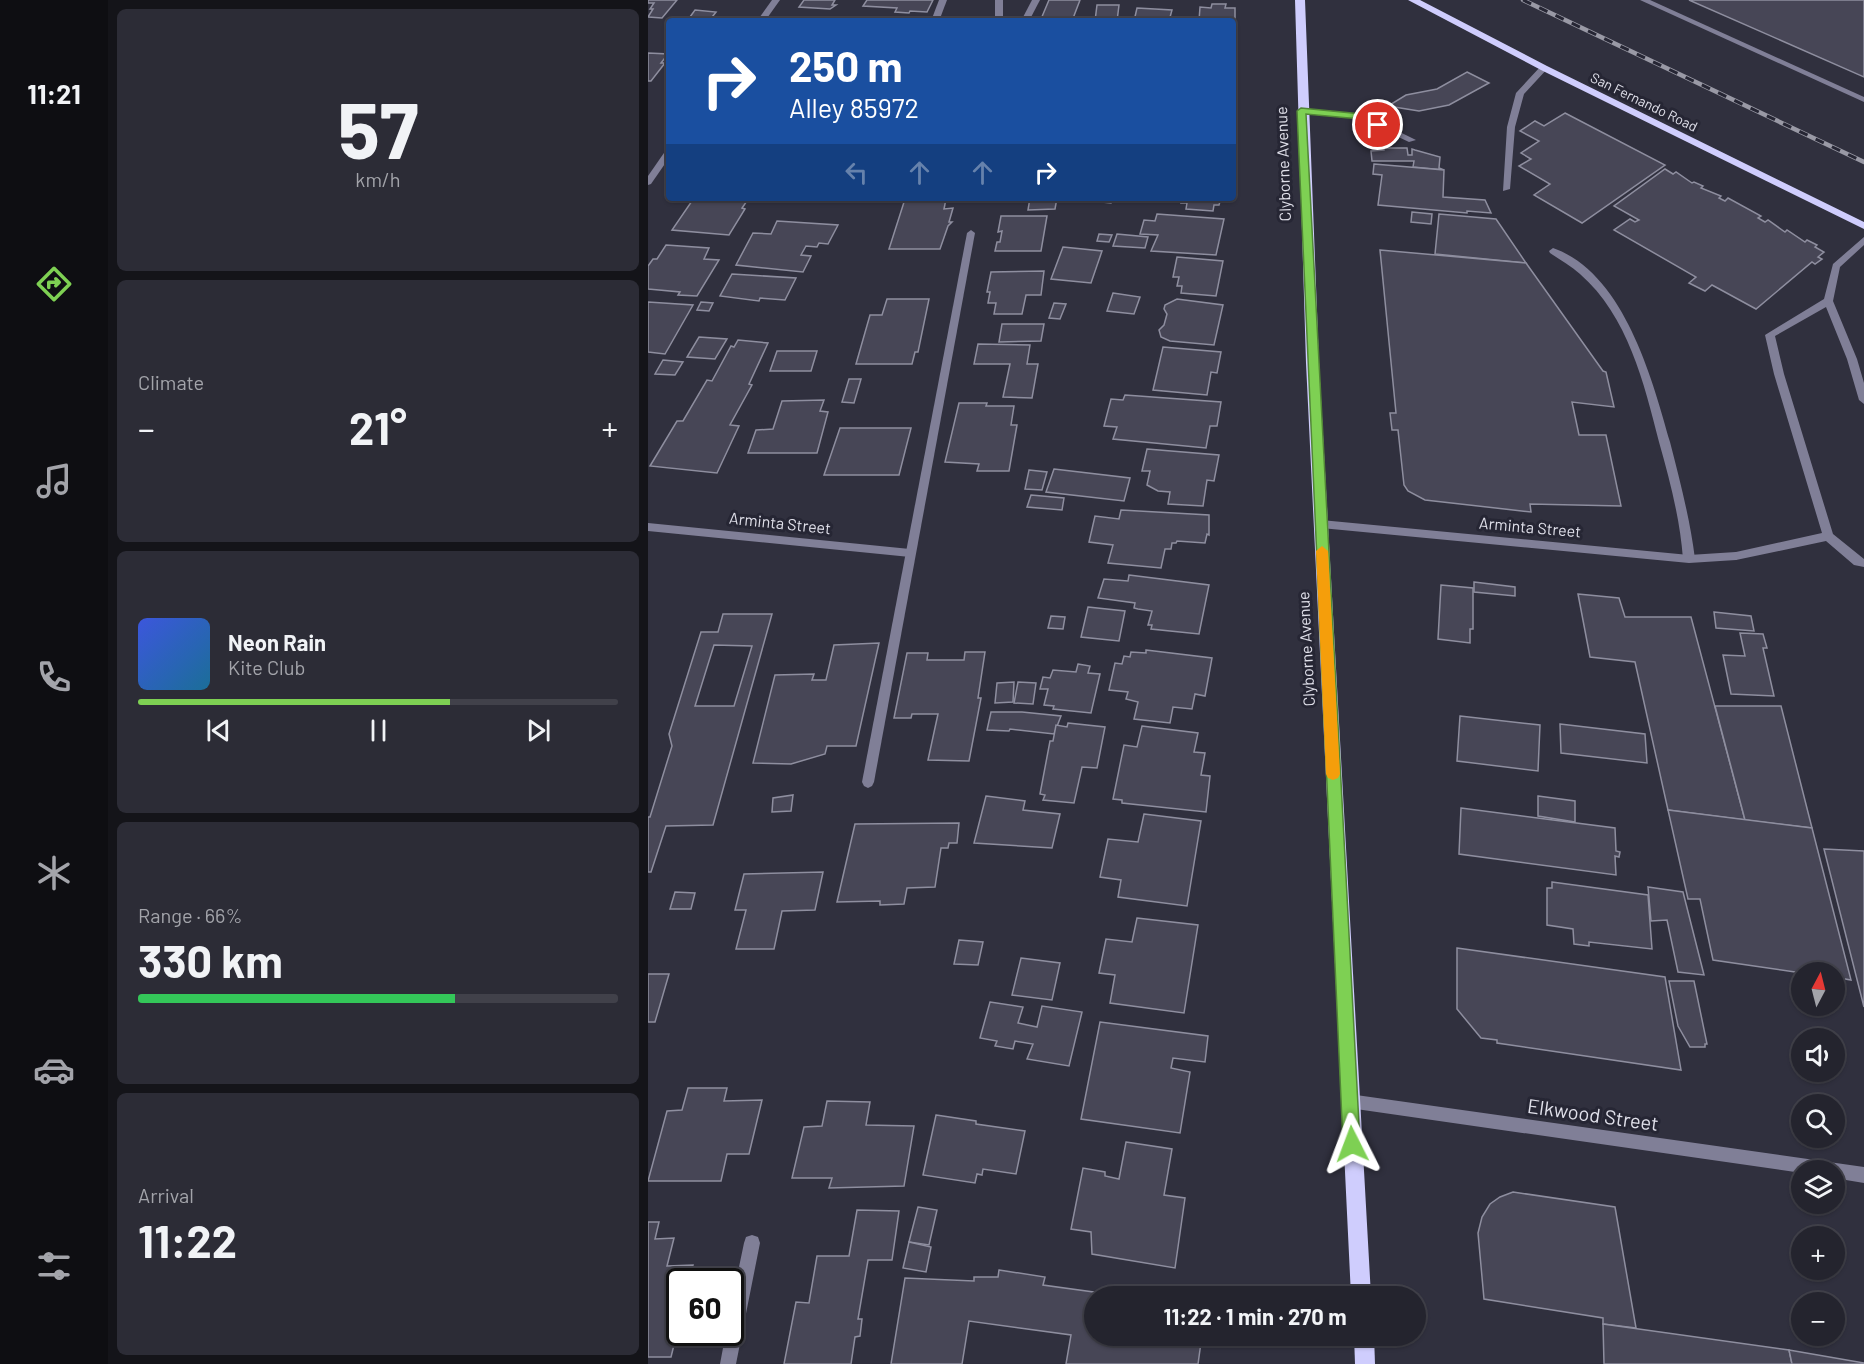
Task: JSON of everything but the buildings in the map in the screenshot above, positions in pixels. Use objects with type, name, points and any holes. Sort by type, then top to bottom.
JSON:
[{"type":"main road","name":"Clyborne Avenue","points":[[1300,0],[1301,111],[1349,1101],[1360,1286]]},
{"type":"main road","name":"San Fernando Road","points":[[1413,0],[1544,69],[1864,226]]},
{"type":"main road","points":[[1364,1346],[1365,1364]]},
{"type":"street","points":[[763,18],[776,0]]},
{"type":"street","points":[[936,18],[943,0]]},
{"type":"street","points":[[999,0],[999,18]]},
{"type":"street","points":[[1027,18],[1036,0]]},
{"type":"street","points":[[1644,0],[1864,100]]},
{"type":"street","points":[[1506,189],[1510,127],[1520,93],[1544,69]]},
{"type":"street","points":[[1301,111],[1362,117],[1412,140]]},
{"type":"street","points":[[648,182],[666,156]]},
{"type":"street","points":[[868,782],[970,233]]},
{"type":"street","points":[[1864,240],[1836,267],[1828,301],[1852,359],[1864,400]]},
{"type":"street","points":[[1553,251],[1586,274],[1611,302],[1629,329],[1646,370],[1687,525],[1689,559]]},
{"type":"street","points":[[1828,301],[1770,335],[1779,374],[1828,536],[1858,562],[1864,563]]},
{"type":"street","name":"Arminta Street","points":[[1321,524],[1689,559],[1736,556],[1828,536]]},
{"type":"street","name":"Arminta Street","points":[[648,527],[910,553]]},
{"type":"street","name":"Elkwood Street","points":[[1349,1101],[1791,1164]]},
{"type":"street","name":"Elkwood Street","points":[[1845,1172],[1864,1175]]},
{"type":"street","points":[[728,1364],[752,1243]]},
{"type":"railway","points":[[1523,0],[1864,162]]},
{"type":"slow traffic","points":[[1322,551],[1333,774]]},
{"type":"route","points":[[1352,1144],[1301,111],[1362,117],[1378,125]]}]
